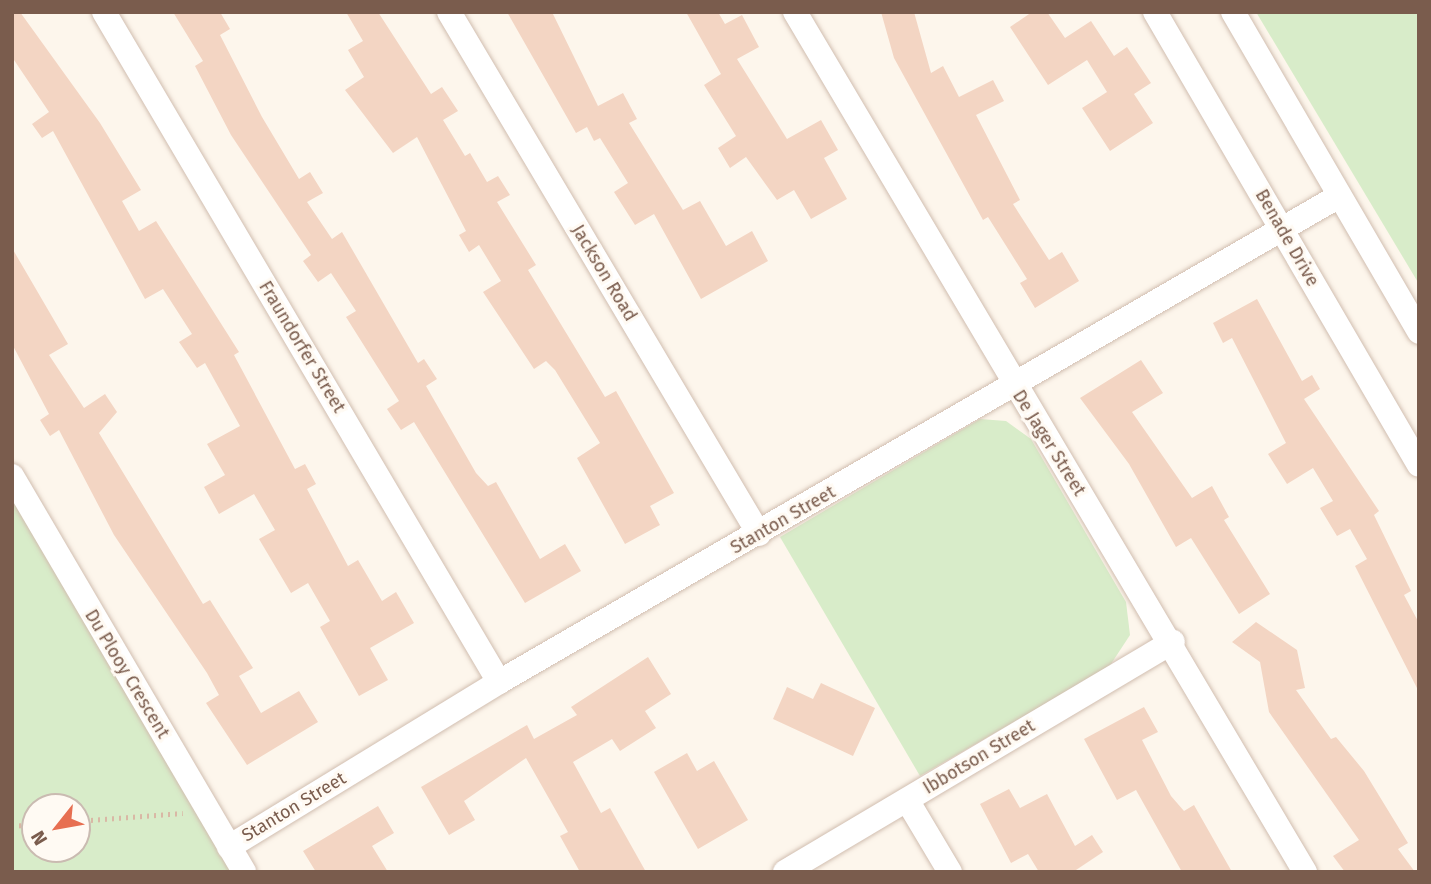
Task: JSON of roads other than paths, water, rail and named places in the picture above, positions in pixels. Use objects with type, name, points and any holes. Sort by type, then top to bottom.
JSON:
[{"type":"street","name":"Fraundorfer Street","points":[[104,12],[499,682]]},
{"type":"street","name":"Jackson Road","points":[[449,12],[759,534]]},
{"type":"street","name":"De Jager Street","points":[[795,12],[1012,383],[1173,642],[1305,872]]},
{"type":"street","name":"Benade Drive","points":[[1155,12],[1419,465]]},
{"type":"street","points":[[1233,12],[1419,332]]},
{"type":"street","name":"Stanton Street","points":[[229,847],[499,682],[759,534],[1012,383],[1339,196]]},
{"type":"street","name":"Du Plooy Crescent","points":[[12,476],[244,872]]},
{"type":"street","name":"Ibbotson Street","points":[[785,872],[1173,642]]},
{"type":"street","points":[[907,800],[950,872]]}]
